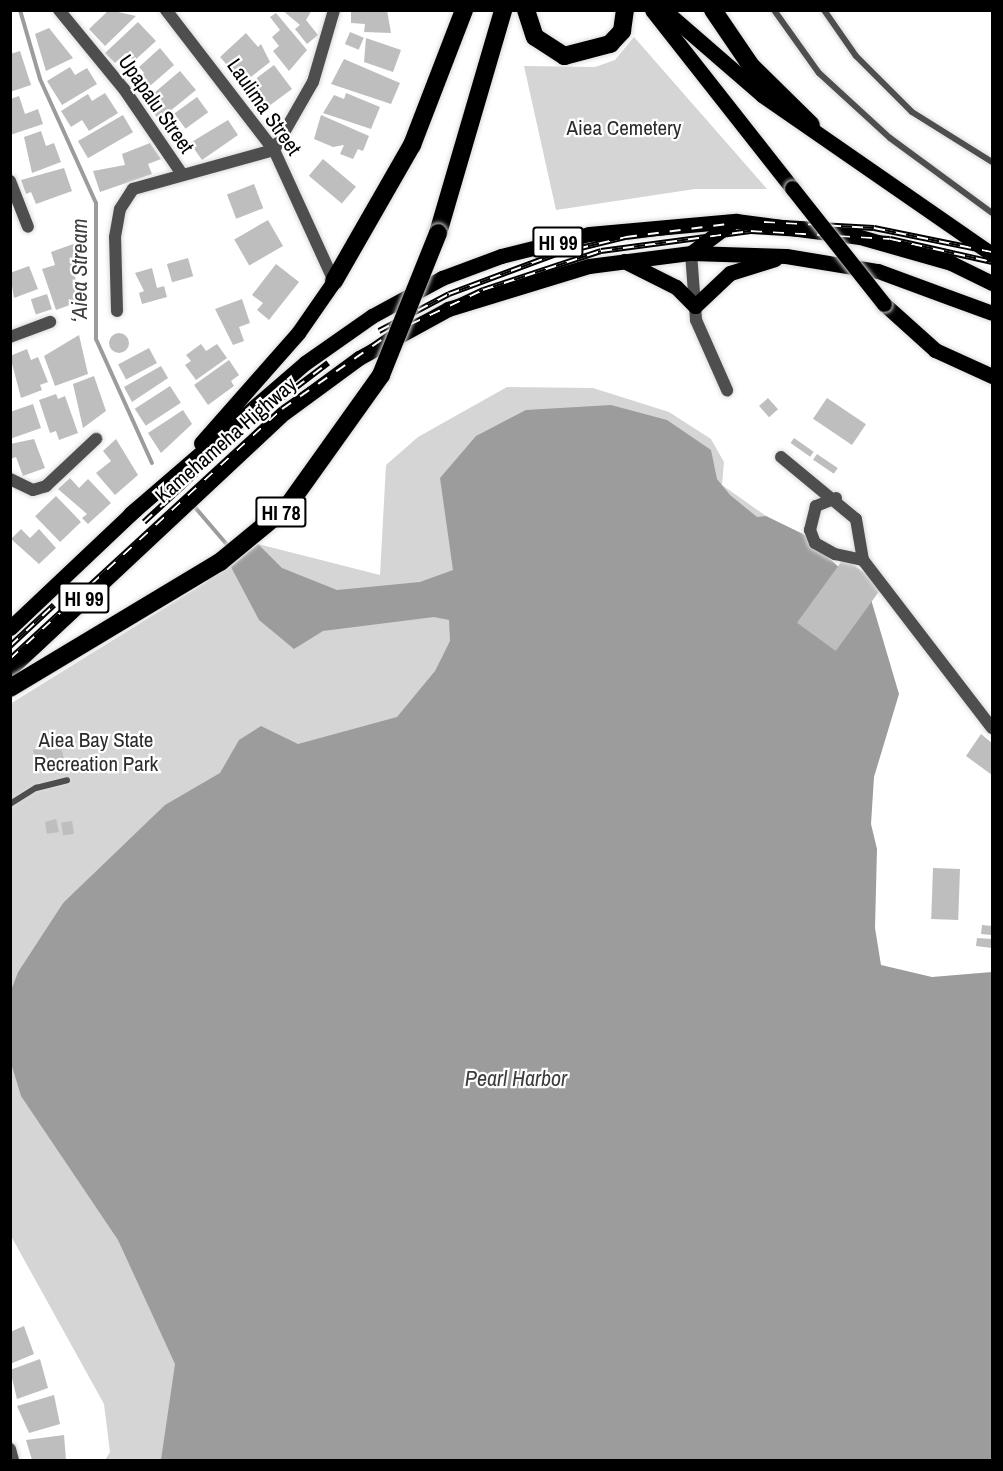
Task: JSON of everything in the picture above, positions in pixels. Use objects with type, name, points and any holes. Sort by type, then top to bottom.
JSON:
[{"type":"highway","points":[[334,281],[412,145],[464,10]]},
{"type":"highway","name":"HI 78","points":[[10,688],[220,562],[287,507],[381,375],[438,233],[503,10]]},
{"type":"highway","points":[[526,10],[535,37],[564,56],[610,44],[622,31],[625,10]]},
{"type":"highway","points":[[713,10],[751,66],[811,125]]},
{"type":"main road","points":[[652,10],[884,304],[935,350],[993,376]]},
{"type":"main road","points":[[664,10],[725,66],[993,254]]},
{"type":"main road","name":"Kamehameha Highway","points":[[10,628],[130,514],[305,363],[372,316],[442,278],[589,234],[736,221],[860,237],[951,263],[993,283]]},
{"type":"main road","points":[[691,253],[736,221]]},
{"type":"main road","name":"Kamehameha Highway","points":[[10,669],[280,416],[359,358],[448,309],[513,286],[623,261],[691,253],[786,256],[878,271],[993,313]]},
{"type":"main road","points":[[623,261],[676,287],[695,306],[730,273],[786,256]]},
{"type":"main road","name":"Kamehameha Highway","points":[[182,468],[248,393],[334,281]]},
{"type":"street","name":"Upapalu Street","points":[[59,10],[124,89],[182,174],[274,150]]},
{"type":"street","name":"Laulima Street","points":[[166,10],[274,150],[320,232],[334,281]]},
{"type":"street","points":[[274,150],[313,81],[334,10]]},
{"type":"street","points":[[117,311],[120,209],[134,189],[182,174]]},
{"type":"street","points":[[10,181],[28,227]]},
{"type":"street","points":[[691,253],[695,306],[727,390]]},
{"type":"street","points":[[10,337],[50,322]]},
{"type":"street","points":[[10,479],[33,490],[46,486],[96,439]]},
{"type":"street","points":[[781,457],[836,498],[856,519],[863,560],[993,728]]},
{"type":"street","points":[[836,498],[816,506],[810,531],[815,543],[835,554],[863,560]]},
{"type":"street","points":[[10,1449],[13,1461]]},
{"type":"lane","points":[[774,10],[827,80],[890,138],[993,213]]},
{"type":"lane","points":[[824,10],[856,56],[912,112],[993,162]]},
{"type":"lane","points":[[10,804],[36,788],[67,780]]},
{"type":"green space","name":"Aiea Cemetery","points":[[634,37],[767,189],[695,189],[556,210],[524,66],[595,67],[615,60]]},
{"type":"green space","points":[[507,387],[593,388],[669,412],[711,439],[724,462],[722,485],[766,516],[769,527],[475,564],[434,587],[305,595],[258,544],[380,575],[386,465],[418,437]]},
{"type":"green space","name":"Aiea Bay State Recreation Park","points":[[249,544],[255,552],[258,602],[434,617],[470,614],[409,717],[205,802],[63,903],[18,972],[12,990],[181,1344],[177,1460],[105,1460],[110,1452],[104,1404],[11,1236],[10,704],[205,583]]},
{"type":"water","name":"Pearl Harbor","points":[[611,405],[667,420],[711,450],[717,479],[730,495],[757,517],[766,516],[803,534],[870,596],[899,694],[874,777],[871,824],[877,849],[875,928],[881,965],[932,977],[992,972],[992,1460],[161,1460],[175,1364],[118,1240],[21,1096],[11,1063],[10,993],[18,972],[63,903],[165,805],[220,773],[239,740],[261,726],[298,744],[397,717],[435,671],[450,641],[449,620],[434,617],[323,631],[294,649],[259,620],[231,567],[258,544],[282,568],[337,590],[420,582],[453,570],[440,478],[476,436],[526,410]]},
{"type":"building","points":[[109,10],[136,16],[105,46],[89,29]]},
{"type":"building","points":[[282,10],[312,10],[306,20],[318,35],[307,44],[295,29],[300,25]]},
{"type":"building","points":[[351,10],[387,10],[391,33],[364,32],[365,24],[351,23]]},
{"type":"building","points":[[276,13],[307,50],[289,71],[273,51],[279,46],[272,37],[280,30],[270,17]]},
{"type":"building","points":[[138,22],[156,41],[134,61],[126,53],[115,63],[105,53]]},
{"type":"building","points":[[49,28],[73,58],[46,71],[35,34]]},
{"type":"building","points":[[350,32],[364,38],[359,50],[345,44]]},
{"type":"building","points":[[246,33],[258,47],[261,44],[270,62],[243,83],[220,57]]},
{"type":"building","points":[[366,38],[401,50],[393,72],[364,62]]},
{"type":"building","points":[[160,48],[174,65],[143,92],[137,84],[144,73],[139,67]]},
{"type":"building","points":[[20,51],[31,85],[10,92],[10,54]]},
{"type":"building","points":[[344,59],[400,83],[391,104],[331,84]]},
{"type":"building","points":[[274,65],[292,89],[269,106],[246,86]]},
{"type":"building","points":[[70,67],[75,75],[87,68],[97,84],[62,105],[47,81]]},
{"type":"building","points":[[180,71],[196,90],[159,120],[150,108],[159,100],[154,93]]},
{"type":"building","points":[[105,93],[118,113],[89,131],[82,120],[71,127],[61,111],[88,94],[92,101]]},
{"type":"building","points":[[346,93],[380,107],[371,129],[323,113],[334,95],[344,99]]},
{"type":"building","points":[[19,96],[25,114],[38,109],[43,124],[10,135],[10,99]]},
{"type":"building","points":[[197,97],[208,112],[186,129],[174,113]]},
{"type":"building","points":[[123,115],[133,132],[88,158],[78,141]]},
{"type":"building","points":[[321,115],[369,136],[363,151],[358,149],[353,159],[340,154],[344,145],[333,147],[314,139]]},
{"type":"building","points":[[228,120],[238,135],[202,160],[190,143]]},
{"type":"building","points":[[41,131],[46,146],[54,143],[61,162],[32,173],[24,137]]},
{"type":"building","points":[[150,143],[161,159],[148,164],[152,174],[100,192],[93,171],[125,165],[122,154]]},
{"type":"building","points":[[323,159],[356,187],[342,203],[309,176]]},
{"type":"building","points":[[64,168],[72,191],[36,204],[31,192],[26,194],[21,180]]},
{"type":"building","points":[[254,184],[263,208],[236,219],[227,194]]},
{"type":"building","points":[[268,220],[283,246],[249,265],[234,240]]},
{"type":"building","points":[[76,243],[83,263],[74,267],[78,302],[56,310],[42,269],[55,265],[51,252]]},
{"type":"building","points":[[188,258],[193,276],[172,282],[167,264]]},
{"type":"building","points":[[276,264],[299,282],[269,320],[257,310],[263,303],[252,295]]},
{"type":"building","points":[[29,266],[38,289],[14,298],[10,273]]},
{"type":"building","points":[[152,268],[157,288],[164,286],[167,297],[142,304],[139,293],[144,291],[135,273]]},
{"type":"building","points":[[47,294],[52,309],[36,314],[31,299]]},
{"type":"building","points":[[242,299],[250,323],[239,327],[244,341],[233,345],[215,309]]},
{"type":"building","points":[[119,333],[126,336],[129,343],[126,350],[119,353],[112,350],[109,343],[112,336]]},
{"type":"building","points":[[79,335],[88,374],[55,386],[44,356]]},
{"type":"building","points":[[201,344],[206,351],[217,344],[227,358],[196,380],[185,365],[191,361],[186,355]]},
{"type":"building","points":[[149,348],[157,363],[126,379],[118,364]]},
{"type":"building","points":[[27,349],[31,360],[38,357],[48,382],[40,385],[42,390],[21,398],[10,356]]},
{"type":"building","points":[[229,360],[239,375],[231,381],[234,386],[208,405],[194,385]]},
{"type":"building","points":[[161,366],[168,378],[132,402],[124,387]]},
{"type":"building","points":[[94,376],[106,411],[83,428],[73,384]]},
{"type":"building","points":[[170,386],[181,403],[146,426],[135,409]]},
{"type":"building","points":[[56,394],[58,399],[65,396],[78,433],[59,440],[56,431],[50,433],[39,400]]},
{"type":"building","points":[[768,398],[778,409],[769,417],[759,406]]},
{"type":"building","points":[[827,398],[866,424],[852,445],[813,419]]},
{"type":"building","points":[[33,404],[41,428],[10,439],[10,412]]},
{"type":"building","points":[[183,410],[192,424],[161,453],[148,433]]},
{"type":"building","points":[[794,438],[814,452],[810,457],[791,443]]},
{"type":"building","points":[[34,439],[45,468],[23,476],[16,457],[10,459],[10,444]]},
{"type":"building","points":[[116,439],[138,475],[115,495],[96,473],[111,461],[103,451]]},
{"type":"building","points":[[817,454],[838,468],[834,474],[813,460]]},
{"type":"building","points":[[70,478],[79,488],[88,479],[111,503],[88,524],[82,518],[87,514],[58,489]]},
{"type":"building","points":[[56,496],[81,522],[60,542],[35,516]]},
{"type":"building","points":[[21,529],[30,538],[39,529],[56,548],[39,564],[11,539]]},
{"type":"building","points":[[844,558],[883,586],[836,651],[797,623]]},
{"type":"building","points":[[981,734],[992,743],[992,775],[966,756]]},
{"type":"building","points":[[60,743],[64,759],[37,765],[33,750]]},
{"type":"building","points":[[56,819],[59,832],[47,834],[45,822]]},
{"type":"building","points":[[72,821],[74,834],[63,836],[61,823]]},
{"type":"building","points":[[933,868],[960,869],[958,920],[931,919]]},
{"type":"building","points":[[982,925],[992,926],[991,935],[981,934]]},
{"type":"building","points":[[977,938],[992,939],[992,948],[976,946]]},
{"type":"building","points":[[24,1326],[34,1354],[10,1364],[10,1332]]},
{"type":"building","points":[[40,1359],[48,1388],[17,1399],[10,1370]]},
{"type":"building","points":[[54,1395],[60,1424],[29,1433],[17,1406]]},
{"type":"building","points":[[64,1435],[66,1460],[32,1460],[26,1440]]},
{"type":"waterway","name":"ʻAiea Stream","points":[[20,10],[40,79],[96,203],[96,339],[152,463]]},
{"type":"waterway","name":"ʻAiea Stream","points":[[193,505],[229,547]]},
{"type":"railway","points":[[764,222],[874,228],[992,252]]},
{"type":"railway","points":[[379,331],[449,294],[556,254],[626,237],[728,224]]},
{"type":"railway","points":[[10,659],[282,409],[390,334],[483,290],[601,251],[751,231],[890,239],[992,262]]},
{"type":"railway","points":[[278,401],[328,363]]},
{"type":"railway","points":[[144,522],[239,434]]},
{"type":"railway","points":[[10,646],[54,605]]}]
